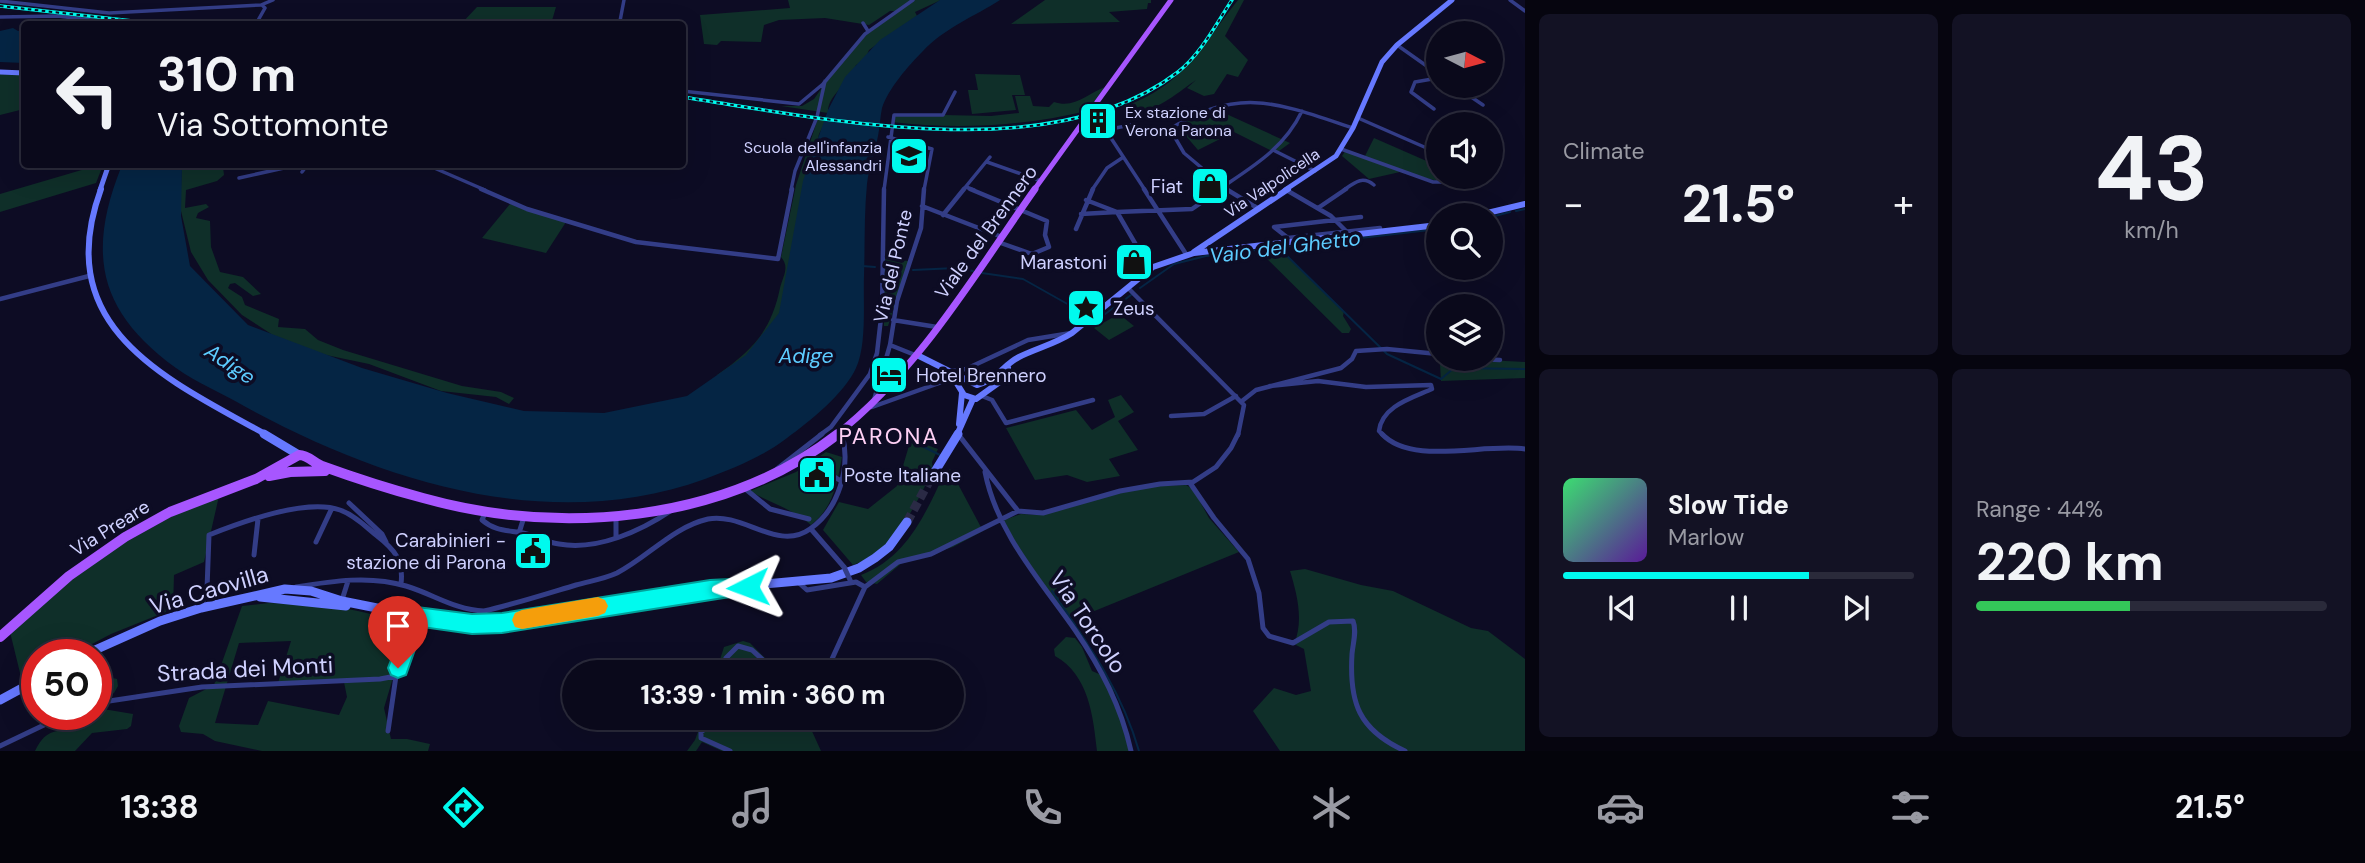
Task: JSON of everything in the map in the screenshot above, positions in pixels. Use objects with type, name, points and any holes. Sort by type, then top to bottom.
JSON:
[{"type":"main road","points":[[1097,102],[1171,0]]},
{"type":"main road","name":"Via Valpolicella","points":[[1072,333],[1151,270],[1190,254],[1316,172],[1342,149],[1377,71],[1397,45],[1452,0]]},
{"type":"main road","points":[[0,72],[21,73]]},
{"type":"main road","name":"Viale del Brennero","points":[[342,472],[426,499],[485,512],[524,517],[616,516],[679,505],[777,473],[842,432],[872,407],[917,355],[1082,125]]},
{"type":"main road","points":[[109,168],[88,236],[89,275],[95,296],[111,328],[146,364],[209,404],[318,465],[342,472]]},
{"type":"main road","points":[[1503,209],[1525,204]]},
{"type":"main road","points":[[1190,254],[1426,226]]},
{"type":"main road","name":"Via Valpolicella","points":[[1221,234],[1226,242],[1236,248]]},
{"type":"main road","points":[[968,386],[992,380],[1025,354],[1060,341],[1072,333]]},
{"type":"main road","points":[[917,355],[982,395]]},
{"type":"main road","points":[[931,478],[973,399],[1002,381],[1009,365]]},
{"type":"main road","points":[[968,386],[973,399]]},
{"type":"main road","points":[[958,431],[968,386]]},
{"type":"main road","points":[[282,444],[289,465],[301,471],[342,472]]},
{"type":"main road","points":[[289,465],[304,456]]},
{"type":"main road","points":[[301,471],[310,463],[304,456]]},
{"type":"main road","name":"Via Preare","points":[[0,637],[69,576],[124,537],[170,512],[289,465]]},
{"type":"main road","points":[[249,597],[287,598],[472,624],[502,623],[710,589],[831,578],[859,568],[889,547],[907,522]]},
{"type":"main road","points":[[285,589],[311,591],[342,601],[399,613]]},
{"type":"main road","name":"Via Caovilla","points":[[112,642],[160,621],[201,608],[285,589]]},
{"type":"main road","points":[[0,700],[21,689]]},
{"type":"street","points":[[0,1],[109,13],[261,5],[273,0]]},
{"type":"street","points":[[620,20],[624,0]]},
{"type":"street","points":[[686,91],[799,104],[810,99],[841,59],[869,32],[913,0]]},
{"type":"street","points":[[1510,0],[1525,11]]},
{"type":"street","points":[[258,21],[265,8],[261,5]]},
{"type":"street","points":[[0,17],[65,16],[101,21]]},
{"type":"street","points":[[863,23],[869,32]]},
{"type":"street","points":[[1397,45],[1426,67]]},
{"type":"street","points":[[1426,79],[1415,82],[1411,92],[1434,109]]},
{"type":"street","points":[[434,168],[527,208],[636,242],[778,259],[795,171],[819,112],[825,81]]},
{"type":"street","points":[[777,473],[778,466],[831,427],[870,374],[881,335],[881,244],[888,137],[892,120],[897,113],[939,116],[943,114],[955,92]]},
{"type":"street","points":[[1473,98],[1483,105]]},
{"type":"street","points":[[1259,210],[1224,189],[1191,160],[1170,128],[1197,111],[1231,101],[1273,104],[1353,128]]},
{"type":"street","points":[[1081,214],[1192,209],[1275,151],[1294,128],[1302,111]]},
{"type":"street","points":[[1358,118],[1426,148]]},
{"type":"street","points":[[1082,125],[1105,130],[1131,125]]},
{"type":"street","points":[[1105,130],[1190,254]]},
{"type":"street","name":"Via del Ponte","points":[[872,407],[890,345],[893,320],[921,228],[932,149],[888,137]]},
{"type":"street","points":[[1342,149],[1426,179]]},
{"type":"street","points":[[1275,151],[1316,172]]},
{"type":"street","points":[[1076,229],[1086,200],[1111,162],[1122,158]]},
{"type":"street","points":[[943,215],[989,160],[1041,181]]},
{"type":"street","points":[[239,178],[284,168]]},
{"type":"street","points":[[302,172],[305,168]]},
{"type":"street","points":[[1318,208],[1359,180],[1368,180],[1374,185]]},
{"type":"street","points":[[922,206],[1032,254],[1049,247],[1045,235],[1047,221],[1022,208],[966,187]]},
{"type":"street","points":[[1288,191],[1335,220],[1346,232]]},
{"type":"street","points":[[1086,200],[1117,212],[1151,270]]},
{"type":"street","points":[[1361,217],[1274,227],[1288,238],[1380,228]]},
{"type":"street","points":[[0,299],[89,275]]},
{"type":"street","points":[[1128,288],[1243,403]]},
{"type":"street","points":[[893,320],[937,327]]},
{"type":"street","name":"Via Valpolicella","points":[[872,407],[967,370],[985,358],[1020,344],[1060,332],[1072,333]]},
{"type":"street","points":[[890,345],[917,355]]},
{"type":"street","points":[[831,660],[865,587],[898,562],[931,554],[1018,511],[1044,515],[1096,498],[1161,484],[1190,483],[1206,474],[1232,447],[1243,403],[1256,390],[1341,368],[1352,359],[1356,351],[1371,348],[1426,353]]},
{"type":"street","points":[[967,370],[968,386]]},
{"type":"street","points":[[1270,386],[1318,381],[1366,387],[1431,385],[1432,389],[1391,409],[1381,420],[1379,431],[1389,443],[1410,451],[1488,445],[1525,449]]},
{"type":"street","points":[[982,395],[992,400],[1006,423],[1093,400]]},
{"type":"street","points":[[1171,416],[1204,414],[1236,396]]},
{"type":"street","points":[[958,431],[985,471],[1018,511]]},
{"type":"street","points":[[842,432],[847,450],[833,506],[811,528],[844,567],[851,582]]},
{"type":"street","points":[[804,458],[841,481]]},
{"type":"street","name":"Via Torcolo","points":[[985,471],[987,487],[999,519],[1116,695],[1128,727],[1131,751]]},
{"type":"street","points":[[1190,483],[1214,518],[1248,559],[1259,593],[1263,628],[1269,636],[1293,643],[1334,620],[1343,618],[1353,621],[1355,626],[1351,685],[1357,708],[1376,734],[1389,745],[1405,751]]},
{"type":"street","points":[[742,486],[754,498],[778,513],[801,514],[809,519]]},
{"type":"street","points":[[349,503],[382,534],[386,543]]},
{"type":"street","points":[[485,512],[482,520],[491,529],[519,533],[562,545],[595,543],[616,537],[662,517],[679,505]]},
{"type":"street","points":[[316,542],[332,508]]},
{"type":"street","points":[[201,608],[207,589],[209,535],[258,519],[304,510],[340,509],[393,548],[404,566],[401,584]]},
{"type":"street","points":[[616,516],[616,537]]},
{"type":"street","points":[[519,533],[524,517]]},
{"type":"street","name":"Via Caovilla","points":[[285,589],[348,581],[401,584],[431,594],[466,612],[475,611],[512,605],[617,573],[673,533],[712,519],[729,518],[782,537],[803,533],[811,528]]},
{"type":"street","points":[[254,555],[258,519]]},
{"type":"street","points":[[342,601],[348,581]]},
{"type":"street","points":[[798,582],[807,590],[851,582],[865,587]]},
{"type":"street","points":[[388,731],[396,676],[417,616]]},
{"type":"street","points":[[410,634],[433,619]]},
{"type":"street","points":[[724,660],[727,652],[743,646],[751,648],[764,660]]},
{"type":"street","name":"Strada dei Monti","points":[[112,699],[196,686],[380,679],[396,676]]},
{"type":"street","points":[[0,746],[34,730]]},
{"type":"street","points":[[704,730],[701,738],[730,751]]},
{"type":"green space","points":[[788,0],[941,0],[915,12],[917,16],[869,50],[865,60],[856,65],[831,100],[828,113],[781,106],[802,106],[814,99],[838,65],[866,35],[899,11],[890,11],[869,25],[825,18],[779,20],[764,25],[761,42],[721,41],[717,45],[704,44],[700,15],[790,8]]},
{"type":"green space","points":[[1045,0],[1151,0],[1151,3],[1148,3],[1147,9],[1109,12],[1120,22],[1011,24]]},
{"type":"green space","points":[[1238,0],[1244,0],[1225,36],[1248,60],[1238,77],[1227,74],[1214,94],[1204,96],[1187,88],[1196,80],[1150,109],[1140,112],[1123,107],[1162,88],[1177,76]]},
{"type":"green space","points":[[477,7],[556,7],[552,21],[464,21]]},
{"type":"green space","points":[[0,74],[21,75],[21,110],[0,115]]},
{"type":"green space","points":[[975,74],[1020,75],[1025,95],[1012,95],[1016,110],[972,114],[968,90],[978,90]]},
{"type":"green space","points":[[1105,87],[1087,111],[1039,120],[966,126],[892,122],[894,114],[991,116],[1019,113],[1015,96],[1030,96],[1033,106],[1049,107],[1054,102],[1075,102]]},
{"type":"green space","points":[[1211,107],[1290,143],[1279,151],[1270,150],[1234,132],[1198,150],[1179,128],[1198,113]]},
{"type":"green space","points":[[818,118],[827,119],[819,134],[790,280],[774,331],[725,375],[717,375],[750,348],[766,328],[771,316],[785,272],[781,257],[796,185]]},
{"type":"green space","points":[[1374,138],[1426,161],[1426,178],[1400,172],[1369,179],[1342,156],[1346,150],[1365,156]]},
{"type":"green space","points":[[102,168],[96,183],[0,212],[0,194],[85,169]]},
{"type":"green space","points":[[182,168],[223,168],[224,175],[217,181],[186,190],[185,208],[206,204],[209,207],[198,213],[196,218],[210,221],[211,247],[220,272],[243,277],[261,294],[253,296],[235,283],[228,288],[242,297],[245,305],[279,319],[278,327],[305,329],[318,340],[343,350],[462,386],[501,392],[514,398],[509,404],[496,397],[441,391],[369,364],[326,355],[282,341],[242,315],[208,280],[191,252],[180,207]]},
{"type":"green space","points":[[510,204],[566,222],[546,253],[482,238]]},
{"type":"green space","points":[[1286,247],[1286,253],[1291,259],[1344,311],[1343,316],[1351,329],[1349,333],[1342,333],[1258,250]]},
{"type":"green space","points":[[883,259],[909,261],[888,326],[884,326]]},
{"type":"green space","points":[[1119,314],[1134,326],[1109,340],[1094,328]]},
{"type":"green space","points":[[1503,361],[1525,362],[1525,378],[1441,381],[1440,371],[1503,371]]},
{"type":"green space","points":[[1121,395],[1134,412],[1118,421],[1138,450],[1109,459],[1120,476],[1087,482],[1067,475],[1035,480],[1006,428],[1076,410],[1092,430],[1115,417],[1108,400]]},
{"type":"green space","points":[[911,439],[938,449],[932,462],[933,470],[910,513],[892,538],[868,558],[853,565],[823,530],[839,502],[868,509],[897,486]]},
{"type":"green space","points":[[826,452],[842,457],[840,467],[829,503],[811,525],[789,510],[750,491],[796,472]]},
{"type":"green space","points":[[950,469],[983,531],[953,547],[903,562],[877,584],[866,582],[861,575],[890,558],[912,534],[944,474]]},
{"type":"green space","points":[[1186,485],[1193,489],[1209,518],[1239,552],[1070,621],[1015,543],[1004,520],[1021,514],[1043,515],[1076,502],[1155,486]]},
{"type":"green space","points":[[219,496],[204,562],[174,575],[173,609],[102,639],[21,639],[21,677],[10,632],[94,560],[185,509]]},
{"type":"green space","points":[[1305,569],[1393,591],[1471,628],[1488,631],[1525,659],[1525,751],[1280,751],[1253,711],[1274,688],[1296,695],[1311,691],[1304,649],[1294,644],[1299,617],[1290,571]]},
{"type":"green space","points":[[269,603],[338,608],[374,615],[403,628],[405,637],[384,708],[391,739],[430,744],[428,751],[262,751],[215,741],[203,734],[181,732],[179,726],[189,698],[214,685],[242,606]],"holes":[[[291,641],[278,683],[344,682],[347,697],[339,715],[268,701],[258,725],[215,723],[239,643]]]},
{"type":"green space","points":[[1066,637],[1075,638],[1082,647],[1092,671],[1106,677],[1113,689],[1129,751],[1097,751],[1094,724],[1082,685],[1066,664],[1055,656],[1054,649]]},
{"type":"green space","points":[[743,641],[750,643],[767,660],[720,660],[724,647]]},
{"type":"green space","points":[[112,678],[117,679],[118,686],[114,693]]},
{"type":"green space","points":[[112,710],[133,714],[131,726],[127,729],[92,733],[75,751],[35,751],[44,737],[54,732],[112,730]]},
{"type":"green space","points":[[699,730],[811,730],[821,751],[722,751],[702,742],[696,751],[687,751]]},
{"type":"water","name":"Adige","points":[[940,0],[1000,0],[931,43],[900,78],[882,108],[867,184],[862,347],[851,378],[816,415],[787,438],[748,462],[705,479],[646,495],[587,502],[528,501],[468,492],[410,477],[297,433],[176,368],[129,324],[115,302],[106,278],[103,252],[105,225],[121,168],[182,168],[181,216],[190,266],[248,325],[362,368],[447,393],[524,411],[604,413],[687,396],[746,355],[779,313],[803,181],[828,110],[845,77],[880,40]]},
{"type":"water","points":[[13,28],[21,30],[21,63],[0,62],[0,31]]},
{"type":"waterway","name":"Vaio del Ghetto","points":[[1516,211],[1525,209]]},
{"type":"waterway","name":"Vaio del Ghetto","points":[[1503,214],[1510,212]]},
{"type":"waterway","name":"Vaio del Ghetto","points":[[1140,288],[1174,264],[1206,256],[1426,230]]},
{"type":"waterway","points":[[1281,250],[1387,354],[1441,379],[1454,368],[1525,369]]},
{"type":"waterway","name":"Vaio del Ghetto","points":[[862,266],[875,267]]},
{"type":"waterway","name":"Vaio del Ghetto","points":[[913,270],[956,268],[973,271]]},
{"type":"waterway","name":"Vaio del Ghetto","points":[[982,273],[1023,279],[1087,315]]},
{"type":"waterway","name":"Vaio del Ghetto","points":[[1097,320],[1131,295]]},
{"type":"waterway","points":[[910,440],[940,455]]},
{"type":"waterway","points":[[1052,591],[1113,687],[1139,751]]},
{"type":"tunnel","points":[[1083,122],[1097,102]]},
{"type":"tunnel","points":[[907,522],[931,478]]},
{"type":"railway","points":[[686,98],[803,116],[937,129],[1004,128],[1068,120],[1126,102],[1178,72],[1201,48],[1232,0]]},
{"type":"railway","points":[[0,6],[132,21]]},
{"type":"slow traffic","points":[[522,620],[598,606]]},
{"type":"place","name":"Ex stazione di Verona Parona","points":[[1098,121]]},
{"type":"place","name":"Scuola dell'infanzia Alessandri","points":[[909,156]]},
{"type":"place","name":"Fiat","points":[[1210,186]]},
{"type":"place","name":"Marastoni","points":[[1134,262]]},
{"type":"place","name":"Zeus","points":[[1086,308]]},
{"type":"place","name":"Hotel Brennero","points":[[889,375]]},
{"type":"place","name":"Poste Italiane","points":[[817,475]]},
{"type":"place","name":"Carabinieri - stazione di Parona","points":[[533,551]]},
{"type":"district","name":"PARONA","points":[[889,436]]},
{"type":"route","points":[[398,668],[417,616],[472,624],[502,623],[621,602],[710,589],[748,587]]}]
